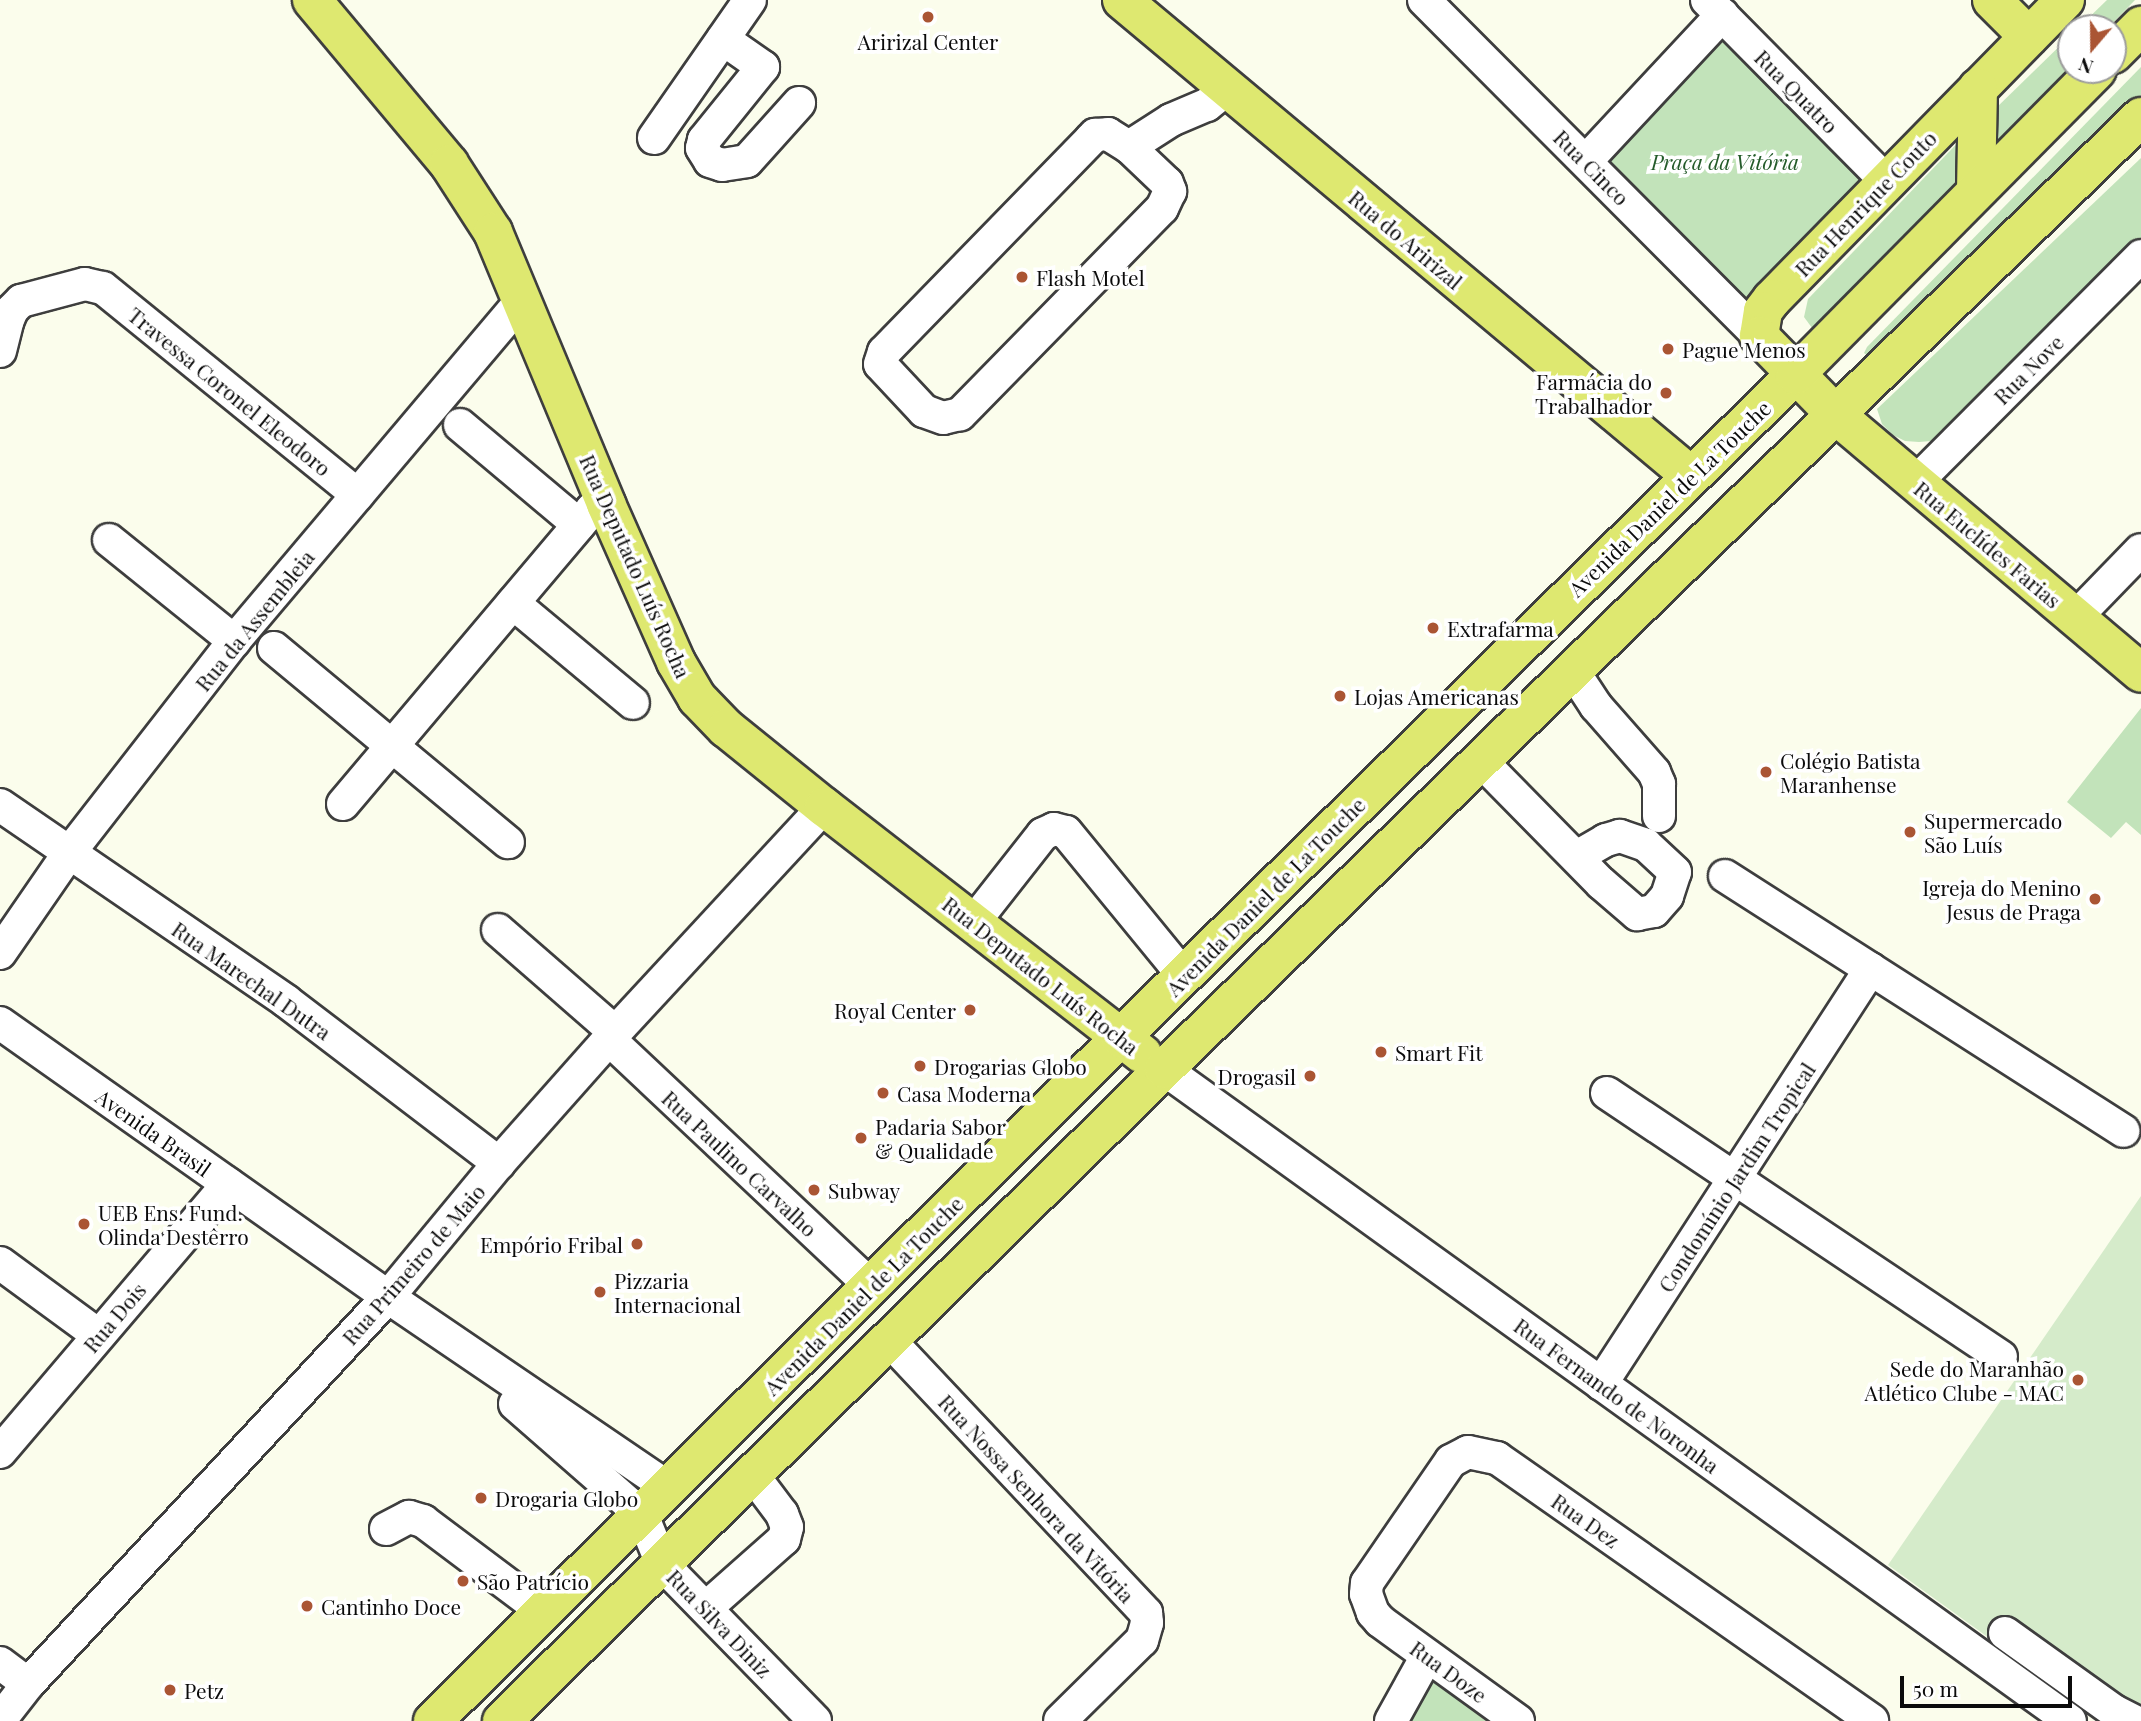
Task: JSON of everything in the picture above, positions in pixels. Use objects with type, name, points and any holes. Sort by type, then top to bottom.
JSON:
[{"type":"main road","name":"Rua Deputado Luís Rocha","points":[[312,0],[472,197],[493,232],[522,300],[592,514],[697,698],[726,728],[824,807],[1120,1038],[1164,1069]]},
{"type":"main road","name":"Rua do Aririzal","points":[[1122,0],[1691,476]]},
{"type":"main road","points":[[1992,0],[2029,37]]},
{"type":"main road","name":"Rua Henrique Couto","points":[[1759,336],[1763,311],[1772,299],[2065,0]]},
{"type":"main road","points":[[2127,40],[2141,26]]},
{"type":"main road","name":"Avenida Daniel de La Touche","points":[[433,1721],[1120,1038],[1795,375],[2083,84]]},
{"type":"main road","points":[[1976,191],[1978,88]]},
{"type":"main road","points":[[502,1721],[1164,1069],[2141,117]]},
{"type":"main road","points":[[1759,336],[1836,415]]},
{"type":"main road","points":[[1795,375],[1826,387],[1853,386],[1869,382]]},
{"type":"main road","name":"Rua Euclídes Farias","points":[[1836,415],[2141,673]]},
{"type":"main road","points":[[642,1515],[699,1527]]},
{"type":"street","points":[[654,138],[750,0]]},
{"type":"street","name":"Rua Cinco","points":[[1424,0],[1759,336]]},
{"type":"street","points":[[1586,161],[1714,8]]},
{"type":"street","name":"Rua Quatro","points":[[1714,8],[1886,181]]},
{"type":"street","points":[[723,39],[763,67],[704,140],[704,155],[710,161],[722,166],[747,161],[799,103]]},
{"type":"street","points":[[1138,154],[1217,122],[1235,96]]},
{"type":"street","points":[[1108,134],[1138,154],[1167,183],[1170,191],[1162,208],[960,414],[943,418],[924,411],[880,365],[889,346],[1095,135],[1108,134]]},
{"type":"street","name":"Rua Nove","points":[[1916,482],[2141,256]]},
{"type":"street","name":"Travessa Coronel Eleodoro","points":[[0,351],[12,310],[21,301],[85,284],[103,288],[358,495]]},
{"type":"street","name":"Rua da Assembleia","points":[[0,953],[69,853],[234,642],[522,300]]},
{"type":"street","points":[[343,804],[592,514],[460,425]]},
{"type":"street","points":[[109,540],[234,642]]},
{"type":"street","points":[[2076,617],[2141,550]]},
{"type":"street","points":[[513,603],[632,703]]},
{"type":"street","points":[[274,648],[508,842]]},
{"type":"street","points":[[1573,671],[1596,706],[1654,772],[1659,784],[1659,816]]},
{"type":"street","points":[[1480,760],[1577,858]]},
{"type":"street","name":"Rua Marechal Dutra","points":[[0,805],[286,1001],[499,1163]]},
{"type":"street","name":"Rua Primeiro de Maio","points":[[0,1720],[28,1684],[399,1305],[499,1163],[612,1036],[824,807]]},
{"type":"street","points":[[973,923],[1043,834],[1054,828],[1066,832],[1184,976]]},
{"type":"street","points":[[1725,876],[2123,1131]]},
{"type":"street","name":"Rua Paulino Carvalho","points":[[498,930],[871,1286]]},
{"type":"street","name":"Condomínio Jardim Tropical","points":[[1601,1384],[1871,969]]},
{"type":"street","name":"Avenida Brasil","points":[[0,1023],[399,1305],[669,1488]]},
{"type":"street","name":"Rua Fernando de Noronha","points":[[1164,1069],[2070,1721]]},
{"type":"street","points":[[1607,1093],[2001,1357]]},
{"type":"street","name":"Rua Dois","points":[[0,1452],[228,1184]]},
{"type":"street","points":[[0,1263],[98,1335]]},
{"type":"street","name":"Avenida Brasil","points":[[399,1305],[642,1515]]},
{"type":"street","name":"Rua Nossa Senhora da Vitória","points":[[889,1340],[1146,1613],[1147,1623],[1142,1640],[1060,1721]]},
{"type":"street","name":"Rua Dez","points":[[1380,1621],[1368,1604],[1367,1583],[1451,1461],[1458,1455],[1477,1451],[1497,1458],[1872,1721]]},
{"type":"street","points":[[706,1608],[784,1539],[787,1527],[782,1514],[752,1475]]},
{"type":"street","name":"Rua Silva Diniz","points":[[642,1515],[662,1564],[815,1721]]},
{"type":"street","points":[[386,1529],[409,1517],[423,1521],[544,1612]]},
{"type":"street","name":"Rua Doze","points":[[1380,1621],[1518,1721]]},
{"type":"street","points":[[2006,1633],[2114,1711],[2134,1721]]},
{"type":"street","points":[[1391,1721],[1427,1656]]},
{"type":"street","points":[[0,1663],[28,1684]]},
{"type":"green space","points":[[2107,0],[2135,0],[2122,14],[2092,14]]},
{"type":"green space","name":"Praça da Vitória","points":[[1725,33],[1869,183],[1741,307],[1596,157]]},
{"type":"green space","points":[[2057,49],[2057,80],[1998,141],[1994,140],[1993,111]]},
{"type":"green space","points":[[2141,67],[2141,97],[1877,354],[1869,357],[1864,353],[1867,347]]},
{"type":"green space","points":[[1968,132],[1966,174],[1815,332],[1804,317],[1808,299]]},
{"type":"green space","points":[[2141,158],[2141,238],[1946,433],[1931,441],[1919,442],[1905,441],[1893,435],[1882,424],[1877,409]]},
{"type":"green space","points":[[2141,708],[2141,835],[2126,822],[2111,838],[2067,802]]},
{"type":"green space","name":"Sede do Maranhão Atlético Clube - MAC","points":[[2141,1196],[2141,1721],[2104,1721],[1888,1565]]},
{"type":"green space","points":[[1433,1674],[1501,1721],[1407,1721]]},
{"type":"place","name":"Aririzal Center","points":[[928,17]]},
{"type":"place","name":"Flash Motel","points":[[1022,277]]},
{"type":"place","name":"Pague Menos","points":[[1668,349]]},
{"type":"place","name":"Farmácia do Trabalhador","points":[[1666,393]]},
{"type":"place","name":"Extrafarma","points":[[1433,628]]},
{"type":"place","name":"Lojas Americanas","points":[[1340,696]]},
{"type":"place","name":"Colégio Batista Maranhense","points":[[1766,772]]},
{"type":"place","name":"Supermercado São Luís","points":[[1910,832]]},
{"type":"place","name":"Igreja do Menino Jesus de Praga","points":[[2095,899]]},
{"type":"place","name":"Royal Center","points":[[970,1010]]},
{"type":"place","name":"Smart Fit","points":[[1381,1052]]},
{"type":"place","name":"Drogarias Globo","points":[[920,1066]]},
{"type":"place","name":"Drogasil","points":[[1310,1076]]},
{"type":"place","name":"Casa Moderna","points":[[883,1093]]},
{"type":"place","name":"Padaria Sabor & Qualidade","points":[[861,1138]]},
{"type":"place","name":"Subway","points":[[814,1190]]},
{"type":"place","name":"UEB Ens. Fund. Olinda Destêrro","points":[[84,1224]]},
{"type":"place","name":"Empório Fribal","points":[[637,1244]]},
{"type":"place","name":"Pizzaria Internacional","points":[[600,1292]]},
{"type":"place","name":"Sede do Maranhão Atlético Clube - MAC","points":[[2078,1380]]},
{"type":"place","name":"Drogaria Globo","points":[[481,1498]]},
{"type":"place","name":"São Patrício","points":[[463,1581]]},
{"type":"place","name":"Cantinho Doce","points":[[307,1606]]},
{"type":"place","name":"Petz","points":[[170,1690]]}]
